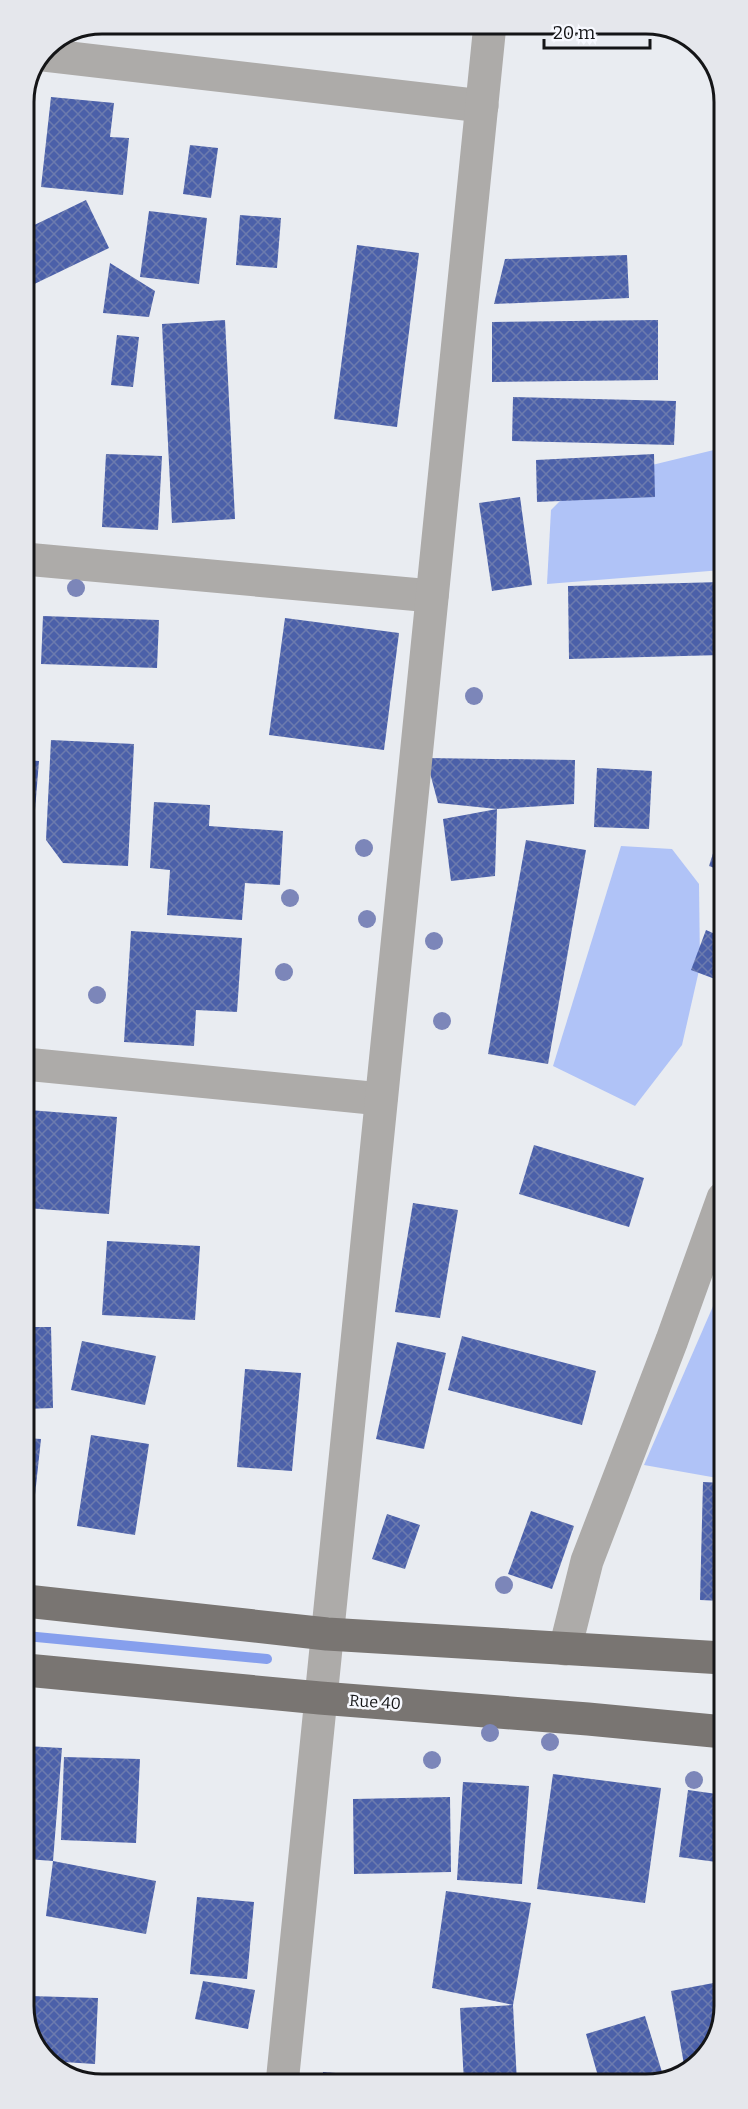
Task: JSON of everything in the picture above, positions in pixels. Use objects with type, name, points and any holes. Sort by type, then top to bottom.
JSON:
[{"type":"main road","points":[[35,1602],[327,1634],[714,1657]]},
{"type":"main road","name":"Rue 40","points":[[35,1671],[714,1731]]},
{"type":"street","points":[[283,2074],[489,35]]},
{"type":"street","points":[[53,56],[482,106]]},
{"type":"street","points":[[35,560],[432,596]]},
{"type":"street","points":[[35,1065],[381,1099]]},
{"type":"street","points":[[566,1649],[587,1561],[672,1341],[714,1223]]},
{"type":"shaded area","points":[[714,450],[714,571],[547,584],[551,510],[578,483]]},
{"type":"shaded area","points":[[621,846],[672,849],[699,884],[700,966],[682,1045],[635,1106],[553,1066]]},
{"type":"shaded area","points":[[714,1304],[714,1477],[644,1465]]},
{"type":"building","points":[[51,97],[114,103],[110,137],[129,138],[123,195],[41,187]]},
{"type":"building","points":[[190,145],[218,148],[211,198],[183,194]]},
{"type":"building","points":[[86,200],[109,248],[35,284],[35,225]]},
{"type":"building","points":[[149,211],[207,218],[199,284],[140,277]]},
{"type":"building","points":[[240,215],[281,218],[277,268],[236,265]]},
{"type":"building","points":[[357,245],[419,253],[397,427],[334,419]]},
{"type":"building","points":[[627,255],[629,298],[494,304],[505,259]]},
{"type":"building","points":[[110,263],[155,291],[149,317],[103,313]]},
{"type":"building","points":[[225,320],[235,519],[172,523],[162,324]]},
{"type":"building","points":[[658,320],[658,380],[492,382],[492,322]]},
{"type":"building","points":[[117,335],[139,337],[133,387],[111,385]]},
{"type":"building","points":[[513,397],[676,401],[674,445],[512,441]]},
{"type":"building","points":[[106,454],[162,456],[158,530],[102,527]]},
{"type":"building","points":[[654,454],[655,497],[537,502],[536,460]]},
{"type":"building","points":[[520,497],[532,585],[492,591],[479,503]]},
{"type":"building","points":[[714,582],[714,655],[569,659],[568,586]]},
{"type":"building","points":[[43,616],[159,620],[157,668],[41,664]]},
{"type":"building","points":[[285,618],[399,633],[384,750],[269,735]]},
{"type":"building","points":[[51,740],[134,744],[128,866],[63,863],[46,840]]},
{"type":"building","points":[[426,758],[575,760],[574,804],[497,809],[438,803]]},
{"type":"building","points":[[35,761],[39,761],[35,810]]},
{"type":"building","points":[[597,768],[652,771],[649,829],[594,827]]},
{"type":"building","points":[[154,802],[210,805],[209,826],[283,831],[280,885],[245,883],[242,920],[167,915],[170,870],[150,868]]},
{"type":"building","points":[[497,809],[495,876],[451,881],[443,819]]},
{"type":"building","points":[[526,840],[586,850],[548,1064],[488,1054]]},
{"type":"building","points":[[714,850],[714,868],[709,866]]},
{"type":"building","points":[[706,930],[714,934],[714,979],[691,970]]},
{"type":"building","points":[[131,931],[242,938],[237,1012],[196,1010],[194,1046],[124,1042]]},
{"type":"building","points":[[35,1110],[117,1117],[109,1214],[35,1209]]},
{"type":"building","points":[[534,1145],[644,1178],[629,1227],[519,1194]]},
{"type":"building","points":[[413,1203],[458,1210],[440,1318],[395,1312]]},
{"type":"building","points":[[107,1241],[200,1246],[195,1320],[102,1315]]},
{"type":"building","points":[[35,1327],[51,1327],[53,1408],[35,1409]]},
{"type":"building","points":[[462,1336],[596,1371],[582,1425],[448,1390]]},
{"type":"building","points":[[82,1341],[156,1356],[145,1405],[71,1390]]},
{"type":"building","points":[[397,1342],[446,1353],[424,1449],[376,1439]]},
{"type":"building","points":[[245,1369],[301,1373],[292,1471],[237,1467]]},
{"type":"building","points":[[91,1435],[149,1444],[135,1535],[77,1526]]},
{"type":"building","points":[[35,1439],[41,1439],[35,1495]]},
{"type":"building","points":[[703,1482],[714,1483],[714,1601],[700,1600]]},
{"type":"building","points":[[531,1511],[574,1526],[552,1589],[508,1574]]},
{"type":"building","points":[[387,1514],[420,1525],[405,1569],[372,1559]]},
{"type":"building","points":[[35,1746],[62,1748],[53,1861],[35,1860]]},
{"type":"building","points":[[64,1757],[140,1759],[136,1843],[61,1840]]},
{"type":"building","points":[[553,1774],[661,1788],[645,1903],[537,1889]]},
{"type":"building","points":[[463,1782],[529,1786],[522,1884],[457,1880]]},
{"type":"building","points":[[688,1790],[714,1794],[714,1862],[679,1857]]},
{"type":"building","points":[[450,1797],[451,1872],[354,1874],[353,1799]]},
{"type":"building","points":[[53,1861],[156,1881],[146,1934],[46,1916]]},
{"type":"building","points":[[446,1891],[531,1903],[513,2005],[432,1988]]},
{"type":"building","points":[[197,1897],[254,1902],[247,1979],[190,1974]]},
{"type":"building","points":[[203,1981],[255,1990],[248,2029],[195,2019]]},
{"type":"building","points":[[714,1983],[714,2007],[710,2028],[694,2055],[684,2063],[671,1991]]},
{"type":"building","points":[[35,1996],[98,1998],[95,2064],[64,2062],[51,2051],[37,2024]]},
{"type":"building","points":[[513,2005],[517,2074],[464,2074],[460,2008]]},
{"type":"building","points":[[645,2016],[662,2072],[597,2074],[586,2034]]},
{"type":"building","points":[[323,2072],[348,2074],[323,2074]]},
{"type":"waterway","points":[[35,1637],[267,1659]]}]
